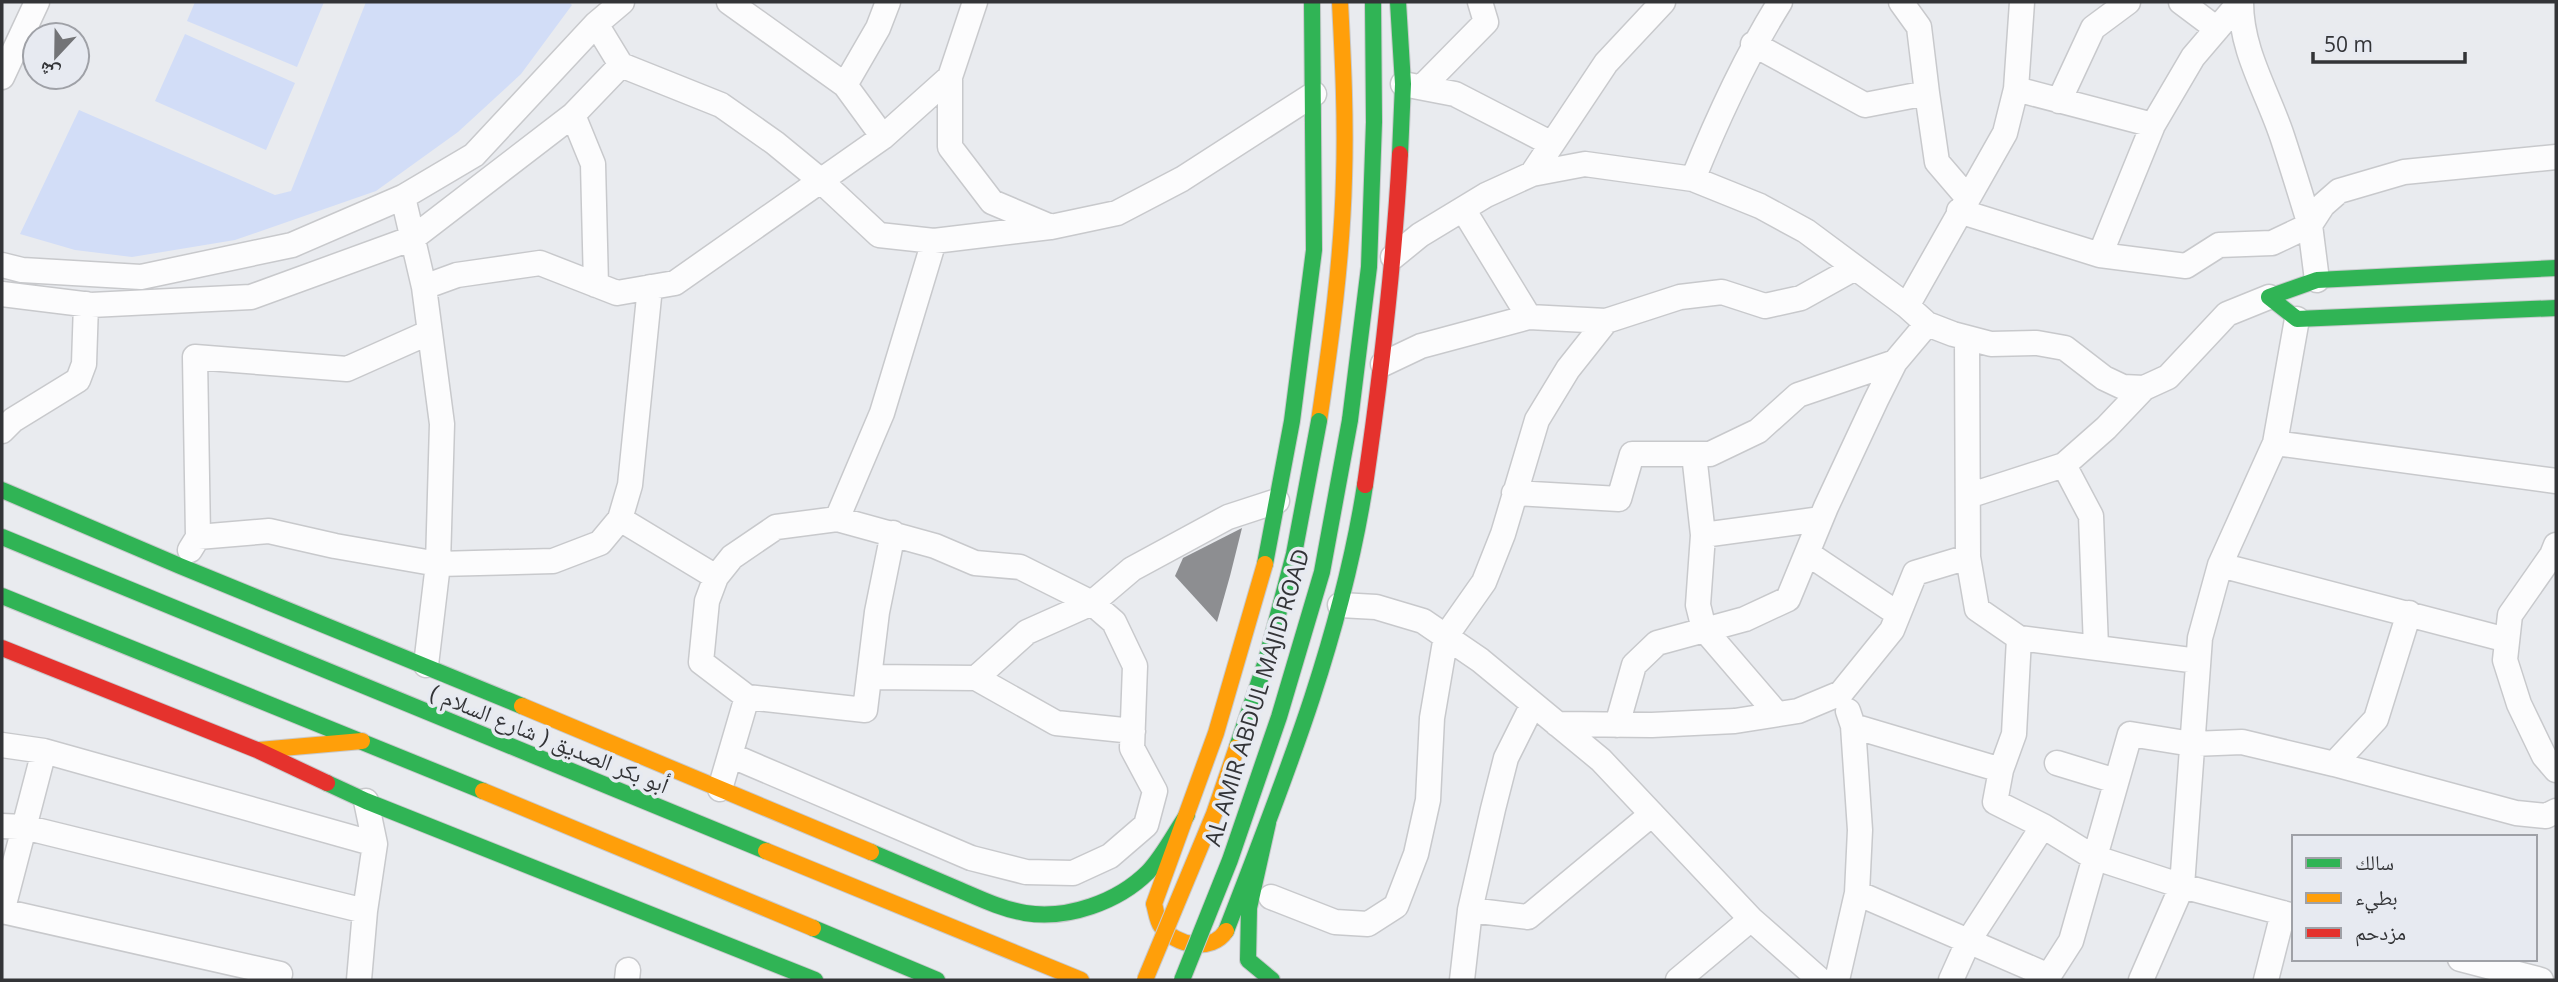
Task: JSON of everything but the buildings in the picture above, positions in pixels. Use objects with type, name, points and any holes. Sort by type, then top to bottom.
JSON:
[{"type":"main road","points":[[1312,2],[1314,250],[1292,421],[1267,556],[1249,620],[1216,733],[1154,904],[1161,926],[1182,943],[1206,945],[1224,935],[1299,741],[1340,605],[1364,490],[1383,364],[1413,86],[1398,2]]},
{"type":"main road","name":"AL AMIR ABDUL MAJID ROAD","points":[[1146,980],[1214,814],[1265,664],[1294,554],[1319,421],[1335,315],[1343,202],[1345,92],[1340,2]]},
{"type":"main road","name":"AL AMIR ABDUL MAJID ROAD","points":[[1182,980],[1230,860],[1279,717],[1322,572],[1350,420],[1369,267],[1374,122],[1373,2]]},
{"type":"main road","points":[[2269,297],[2317,280],[2556,268]]},
{"type":"main road","points":[[2269,297],[2297,319],[2556,308]]},
{"type":"main road","points":[[2,491],[426,665],[1003,908],[1033,914],[1060,913],[1095,906],[1129,889],[1157,862],[1187,815]]},
{"type":"main road","name":"( شارع السلام ) أبو بكر الصديق","points":[[2,537],[1081,980]]},
{"type":"main road","points":[[2,596],[362,741],[937,980]]},
{"type":"main road","points":[[270,602],[294,629]]},
{"type":"main road","points":[[2,648],[257,750],[366,802],[815,980]]},
{"type":"main road","points":[[311,648],[335,675]]},
{"type":"main road","points":[[257,750],[362,741]]},
{"type":"main road","points":[[1268,823],[1249,908],[1248,960],[1272,980]]},
{"type":"street","points":[[2,77],[37,2]]},
{"type":"street","points":[[729,2],[845,85],[883,137]]},
{"type":"street","points":[[845,85],[878,28],[888,2]]},
{"type":"street","points":[[975,2],[950,76],[950,147],[992,202],[1051,227]]},
{"type":"street","points":[[1413,86],[1486,22],[1480,2]]},
{"type":"street","points":[[1532,174],[1606,63],[1662,2]]},
{"type":"street","points":[[1693,179],[1721,111],[1754,44],[1780,2]]},
{"type":"street","points":[[1901,2],[1919,27],[1937,162],[1963,204],[2100,254],[2186,266],[2219,245],[2272,243],[2310,225],[2323,205],[2339,191],[2404,172],[2556,157]]},
{"type":"street","points":[[1907,306],[2005,133],[2016,89],[2022,2]]},
{"type":"street","points":[[2059,101],[2093,27],[2128,2]]},
{"type":"street","points":[[2181,2],[2217,29]]},
{"type":"street","points":[[2100,254],[2153,125],[2193,57],[2241,2]]},
{"type":"street","points":[[2241,2],[2241,20],[2253,67],[2282,135],[2310,225],[2317,280]]},
{"type":"street","points":[[610,9],[621,65]]},
{"type":"street","points":[[2,265],[22,270],[141,278],[292,245],[403,198],[474,155],[610,9]]},
{"type":"street","points":[[1754,44],[1865,104],[1927,93]]},
{"type":"street","points":[[621,65],[721,105],[775,143],[880,234],[934,241],[1051,227],[1117,213],[1182,179],[1314,94]]},
{"type":"street","points":[[2,294],[86,304],[251,297],[413,238],[573,115],[621,65]]},
{"type":"street","points":[[424,287],[457,275],[540,263],[617,293],[676,283],[883,137],[950,76]]},
{"type":"street","points":[[1413,86],[1455,94],[1552,144]]},
{"type":"street","points":[[2016,89],[2153,125]]},
{"type":"street","points":[[573,115],[593,164],[596,285]]},
{"type":"street","points":[[1393,257],[1420,235],[1532,174],[1585,164],[1693,179],[1772,212],[1806,231],[1927,324],[1991,344],[2037,343],[2065,348],[2104,378],[2123,387],[2144,388]]},
{"type":"street","points":[[403,198],[424,287],[442,424],[439,564],[426,665]]},
{"type":"street","points":[[1464,209],[1529,317]]},
{"type":"street","points":[[837,520],[881,413],[934,241]]},
{"type":"street","points":[[1383,364],[1421,346],[1529,317],[1606,321],[1680,297],[1722,292],[1765,306],[1801,298],[1855,268]]},
{"type":"street","points":[[198,537],[269,531],[335,546],[439,564],[553,561],[600,543],[620,519],[630,485],[650,287]]},
{"type":"street","points":[[1968,496],[2064,465],[2106,428],[2144,388],[2168,377],[2227,314],[2269,297]]},
{"type":"street","points":[[2,431],[13,421],[78,380],[84,364],[86,304]]},
{"type":"street","points":[[2141,980],[2182,886],[2200,638],[2220,565],[2275,443],[2297,319]]},
{"type":"street","points":[[1271,897],[1335,922],[1368,923],[1396,906],[1416,854],[1428,800],[1432,718],[1446,636],[1484,582],[1503,534],[1537,420],[1568,369],[1606,321]]},
{"type":"street","points":[[1617,725],[1634,665],[1657,643],[1745,619],[1788,599],[1821,519],[1895,362],[1927,324]]},
{"type":"street","points":[[180,566],[198,537],[195,357],[348,369],[430,332]]},
{"type":"street","points":[[1967,338],[1968,556],[1977,609],[2019,638],[2198,662]]},
{"type":"street","points":[[1514,494],[1619,499],[1632,454],[1710,454],[1758,431],[1798,395],[1895,362]]},
{"type":"street","points":[[2275,443],[2556,481]]},
{"type":"street","points":[[1694,454],[1703,536],[1698,606],[1704,629],[1777,714]]},
{"type":"street","points":[[2064,465],[2091,516],[2096,647]]},
{"type":"street","points":[[976,678],[1027,632],[1093,603],[1132,569],[1228,517],[1277,501]]},
{"type":"street","points":[[620,519],[716,578]]},
{"type":"street","points":[[1703,536],[1821,519]]},
{"type":"street","points":[[730,755],[971,858],[1026,872],[1073,873],[1110,856],[1146,825],[1155,790],[1132,748],[1136,666],[1114,622],[1093,603],[1020,567],[975,563],[935,546],[893,533],[837,520],[776,527],[732,557],[716,578],[707,601],[701,662],[747,697],[865,710],[877,612],[893,533]]},
{"type":"street","points":[[2556,545],[2552,555],[2510,615],[2505,660],[2519,704],[2544,756],[2556,769]]},
{"type":"street","points":[[1807,553],[1898,614]]},
{"type":"street","points":[[1558,724],[1617,725],[1735,720],[1798,711],[1841,693],[1892,630],[1915,573],[1968,556]]},
{"type":"street","points":[[2220,565],[2280,583],[2409,613],[2507,640]]},
{"type":"street","points":[[1340,605],[1376,607],[1423,621],[1480,660],[1601,760],[1751,919],[1820,980]]},
{"type":"street","points":[[2334,764],[2376,719],[2409,613]]},
{"type":"street","points":[[2019,638],[2014,734],[2001,769],[1995,802],[2043,826],[2093,857],[2182,886],[2288,915],[2266,980]]},
{"type":"street","points":[[869,677],[976,678],[1056,723],[1133,731]]},
{"type":"street","points":[[1837,980],[1857,893],[1860,830],[1853,726],[1841,693]]},
{"type":"street","points":[[720,789],[747,697]]},
{"type":"street","points":[[1462,980],[1470,910],[1493,808],[1506,758],[1533,704]]},
{"type":"street","points":[[1853,726],[2001,769]]},
{"type":"street","points":[[1857,893],[1969,940],[2048,978],[2071,941],[2130,734],[2192,744],[2242,742],[2516,813],[2546,816],[2556,811]]},
{"type":"street","points":[[2,745],[44,751],[375,844]]},
{"type":"street","points":[[44,751],[13,827],[2,911],[280,974],[278,980]]},
{"type":"street","points":[[2057,763],[2116,781]]},
{"type":"street","points":[[359,980],[365,911],[375,844],[366,802]]},
{"type":"street","points":[[1470,910],[1528,917],[1652,814]]},
{"type":"street","points":[[1951,980],[1969,940],[2043,826]]},
{"type":"street","points":[[13,827],[365,911]]},
{"type":"street","points":[[1678,980],[1751,919]]},
{"type":"street","points":[[2468,961],[2541,980]]},
{"type":"shaded area","points":[[195,2],[324,2],[297,67],[187,21]]},
{"type":"shaded area","points":[[366,2],[569,2],[572,5],[521,74],[458,132],[376,191],[235,240],[132,257],[75,250],[20,234],[79,110],[275,195],[291,191]]},
{"type":"shaded area","points":[[185,34],[295,83],[266,150],[155,101]]},
{"type":"traffic: fast","points":[[1265,564],[1292,421],[1314,250],[1312,2]]},
{"type":"traffic: fast","points":[[1350,420],[1369,267],[1374,122],[1373,2]]},
{"type":"traffic: fast","points":[[1398,2],[1403,84],[1400,154]]},
{"type":"traffic: fast","points":[[2556,268],[2317,280],[2269,297],[2297,319],[2556,308]]},
{"type":"traffic: fast","points":[[1182,980],[1230,860],[1279,717],[1322,572],[1350,420]]},
{"type":"traffic: fast","points":[[1237,747],[1265,664],[1294,554],[1319,421]]},
{"type":"traffic: fast","points":[[1226,931],[1308,712],[1341,600],[1365,485]]},
{"type":"traffic: fast","points":[[2,490],[522,706]]},
{"type":"traffic: fast","points":[[2,537],[766,851]]},
{"type":"traffic: fast","points":[[2,596],[483,791]]},
{"type":"traffic: fast","points":[[327,783],[815,980]]},
{"type":"traffic: fast","points":[[871,852],[1000,906],[1025,913],[1058,914],[1107,900],[1136,883],[1159,859],[1187,815]]},
{"type":"traffic: fast","points":[[1268,823],[1249,908],[1248,960],[1272,980]]},
{"type":"traffic: fast","points":[[813,928],[937,980]]},
{"type":"traffic: slow","points":[[1319,421],[1335,300],[1343,208],[1345,156],[1340,2]]},
{"type":"traffic: slow","points":[[1226,931],[1212,942],[1184,942],[1167,933],[1161,926],[1154,904],[1216,733],[1265,564]]},
{"type":"traffic: slow","points":[[522,706],[871,852]]},
{"type":"traffic: slow","points":[[259,750],[362,741]]},
{"type":"traffic: slow","points":[[1145,980],[1214,814],[1237,747]]},
{"type":"traffic: slow","points":[[483,791],[813,928]]},
{"type":"traffic: slow","points":[[766,851],[1081,980]]},
{"type":"traffic: jam","points":[[1365,485],[1386,320],[1400,154]]},
{"type":"traffic: jam","points":[[2,648],[257,750],[327,783]]}]
